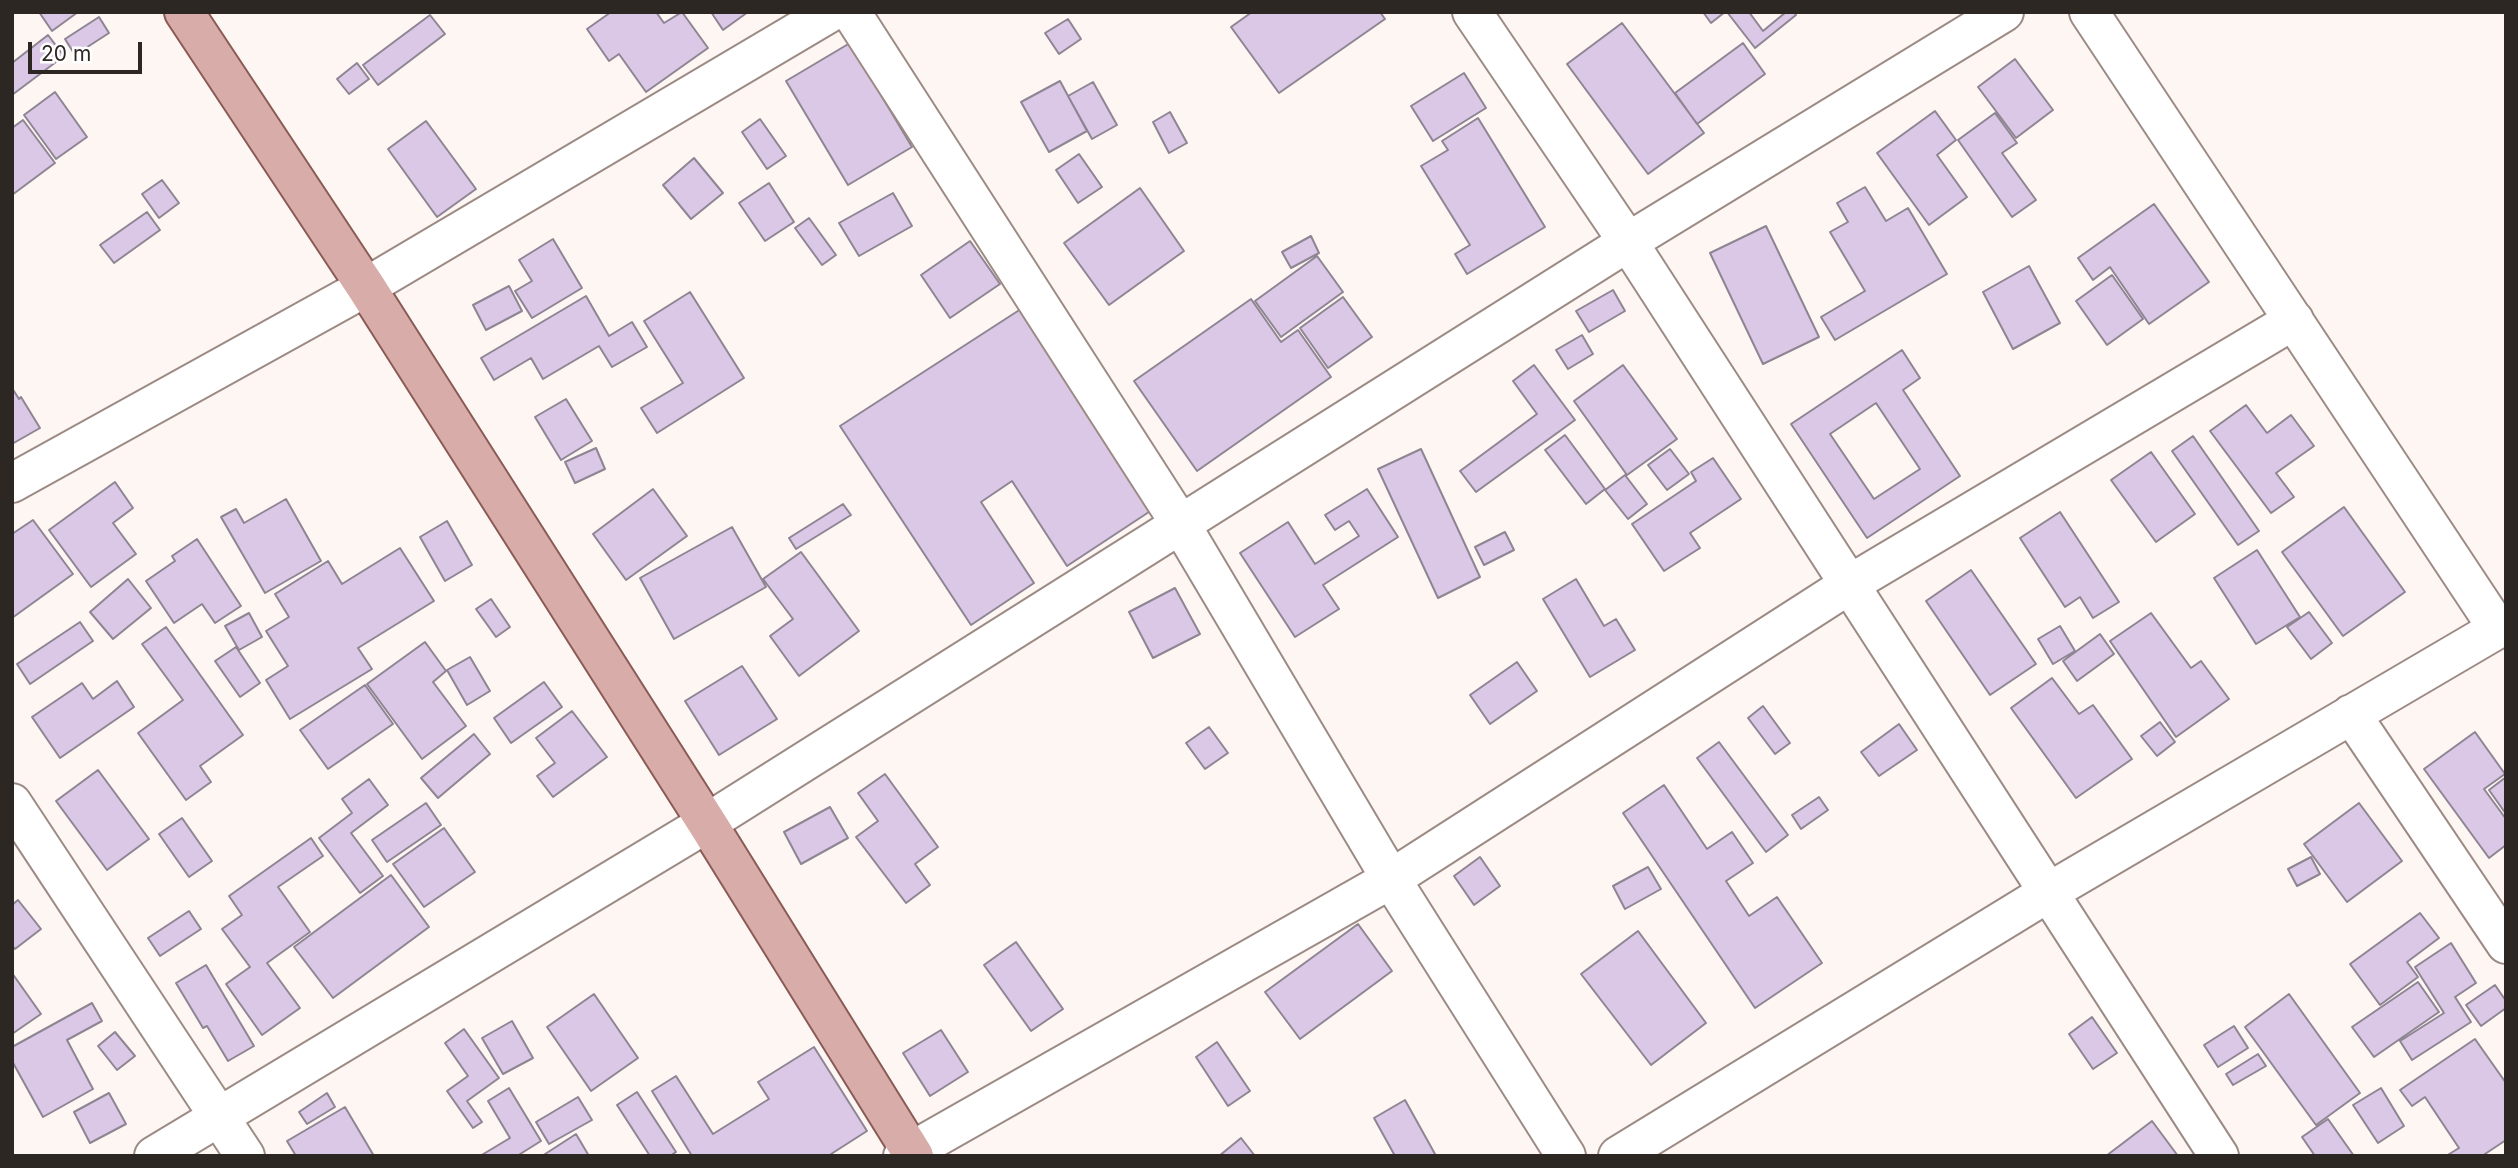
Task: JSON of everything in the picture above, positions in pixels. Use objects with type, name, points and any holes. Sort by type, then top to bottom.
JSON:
[{"type":"main road","points":[[184,12],[366,287],[707,823],[909,1154]]},
{"type":"street","points":[[12,484],[366,287],[831,12]]},
{"type":"street","points":[[851,12],[1181,526],[1391,879],[1566,1156]]},
{"type":"street","points":[[1472,12],[1628,242],[2219,1156]]},
{"type":"street","points":[[154,1156],[707,823],[1628,242],[2004,12]]},
{"type":"street","points":[[1618,1156],[2049,892],[2502,627],[2089,12]]},
{"type":"street","points":[[909,1154],[1391,879],[1850,584],[2294,320]]},
{"type":"street","points":[[2351,714],[2506,944]]},
{"type":"street","points":[[12,803],[245,1156]]},
{"type":"building","points":[[39,12],[78,12],[52,31]]},
{"type":"building","points":[[611,12],[656,12],[664,23],[682,12],[708,48],[646,92],[619,54],[609,61],[587,29]]},
{"type":"building","points":[[711,12],[748,12],[723,30]]},
{"type":"building","points":[[1252,12],[1380,12],[1385,19],[1279,93],[1231,27]]},
{"type":"building","points":[[1703,12],[1725,12],[1711,23]]},
{"type":"building","points":[[1727,12],[1749,12],[1763,31],[1786,12],[1794,12],[1796,15],[1755,48]]},
{"type":"building","points":[[430,15],[445,34],[378,85],[363,65]]},
{"type":"building","points":[[99,17],[109,33],[75,55],[65,39]]},
{"type":"building","points":[[1068,19],[1081,39],[1059,54],[1045,33]]},
{"type":"building","points":[[1622,23],[1704,133],[1648,174],[1567,64]]},
{"type":"building","points":[[48,35],[64,56],[12,95],[12,63]]},
{"type":"building","points":[[850,43],[912,147],[848,185],[786,81]]},
{"type":"building","points":[[1743,43],[1765,74],[1697,124],[1675,93]]},
{"type":"building","points":[[2015,59],[2053,110],[2016,138],[1978,87]]},
{"type":"building","points":[[357,63],[369,79],[349,94],[337,79]]},
{"type":"building","points":[[1464,73],[1486,108],[1433,141],[1411,106]]},
{"type":"building","points":[[1060,81],[1087,131],[1049,152],[1021,102]]},
{"type":"building","points":[[1093,82],[1117,125],[1092,139],[1068,96]]},
{"type":"building","points":[[55,92],[87,137],[56,159],[24,115]]},
{"type":"building","points":[[1935,111],[1956,140],[1937,155],[1967,197],[1929,225],[1877,153]]},
{"type":"building","points":[[1170,112],[1187,143],[1169,153],[1153,122]]},
{"type":"building","points":[[1995,113],[2017,143],[2002,153],[2036,200],[2012,217],[1958,140]]},
{"type":"building","points":[[1478,118],[1545,227],[1467,274],[1455,254],[1470,245],[1421,166],[1448,150],[1442,141]]},
{"type":"building","points":[[760,119],[786,156],[767,169],[742,132]]},
{"type":"building","points":[[23,120],[55,163],[12,195],[12,128]]},
{"type":"building","points":[[426,121],[476,189],[437,217],[388,149]]},
{"type":"building","points":[[1079,154],[1102,187],[1078,203],[1056,170]]},
{"type":"building","points":[[694,158],[723,193],[691,219],[663,185]]},
{"type":"building","points":[[162,180],[179,203],[159,218],[142,194]]},
{"type":"building","points":[[769,183],[794,222],[765,241],[739,203]]},
{"type":"building","points":[[1865,187],[1886,221],[1908,208],[1947,274],[1835,340],[1821,317],[1865,291],[1830,232],[1848,222],[1837,203]]},
{"type":"building","points":[[1140,188],[1184,251],[1109,305],[1064,243]]},
{"type":"building","points":[[893,193],[912,226],[859,256],[839,223]]},
{"type":"building","points":[[2154,204],[2209,282],[2149,324],[2110,267],[2093,280],[2078,258]]},
{"type":"building","points":[[147,212],[160,230],[114,263],[100,245]]},
{"type":"building","points":[[809,218],[836,255],[822,265],[795,228]]},
{"type":"building","points":[[1766,226],[1819,337],[1763,364],[1710,253]]},
{"type":"building","points":[[1311,236],[1319,253],[1291,268],[1282,252]]},
{"type":"building","points":[[553,239],[582,288],[532,318],[515,291],[532,281],[519,260]]},
{"type":"building","points":[[970,241],[1000,284],[950,318],[921,275]]},
{"type":"building","points":[[1317,256],[1343,292],[1281,337],[1255,301]]},
{"type":"building","points":[[2029,266],[2060,323],[2013,349],[1983,292]]},
{"type":"building","points":[[2112,275],[2143,319],[2107,345],[2076,301]]},
{"type":"building","points":[[509,286],[522,311],[486,330],[473,305]]},
{"type":"building","points":[[1613,290],[1625,311],[1589,332],[1576,311]]},
{"type":"building","points":[[690,292],[744,378],[657,433],[641,408],[683,383],[644,321]]},
{"type":"building","points":[[586,296],[609,336],[632,322],[647,347],[612,367],[599,346],[543,379],[531,358],[494,380],[481,358]]},
{"type":"building","points":[[1343,297],[1372,337],[1328,368],[1300,328]]},
{"type":"building","points":[[1251,299],[1281,342],[1298,330],[1331,377],[1197,471],[1134,381]]},
{"type":"building","points":[[1024,307],[1155,508],[1067,566],[1012,481],[981,502],[1034,583],[971,625],[840,426]]},
{"type":"building","points":[[1582,335],[1593,354],[1568,369],[1556,350]]},
{"type":"building","points":[[1902,350],[1920,378],[1903,390],[1960,476],[1867,538],[1791,424]],"holes":[[[1876,403],[1920,469],[1874,499],[1830,434]]]},
{"type":"building","points":[[1534,365],[1575,420],[1476,492],[1460,471],[1537,414],[1513,381]]},
{"type":"building","points":[[1623,365],[1677,439],[1627,475],[1574,401]]},
{"type":"building","points":[[12,388],[19,399],[21,397],[40,428],[12,444]]},
{"type":"building","points":[[566,399],[592,441],[561,460],[535,417]]},
{"type":"building","points":[[2246,405],[2267,433],[2291,415],[2314,446],[2276,473],[2294,497],[2271,513],[2210,431]]},
{"type":"building","points":[[1565,435],[1605,489],[1586,504],[1545,450]]},
{"type":"building","points":[[2193,436],[2259,531],[2238,545],[2172,451]]},
{"type":"building","points":[[596,448],[605,469],[575,483],[565,462]]},
{"type":"building","points":[[1421,449],[1480,577],[1438,598],[1378,469]]},
{"type":"building","points":[[1670,449],[1689,474],[1667,490],[1648,465]]},
{"type":"building","points":[[2151,452],[2195,514],[2156,542],[2111,480]]},
{"type":"building","points":[[1713,458],[1741,499],[1690,533],[1700,548],[1664,571],[1632,524],[1696,481],[1691,472]]},
{"type":"building","points":[[1625,475],[1647,504],[1628,519],[1605,490]]},
{"type":"building","points":[[115,482],[133,508],[113,523],[136,554],[91,587],[49,530]]},
{"type":"building","points":[[653,489],[687,536],[626,580],[593,534]]},
{"type":"building","points":[[1367,489],[1398,537],[1323,585],[1339,609],[1295,637],[1240,553],[1288,522],[1315,564],[1359,536],[1349,521],[1335,530],[1325,515]]},
{"type":"building","points":[[286,499],[321,561],[265,593],[221,517],[236,509],[244,523]]},
{"type":"building","points":[[843,504],[851,515],[796,549],[789,538]]},
{"type":"building","points":[[2344,507],[2405,592],[2343,636],[2282,552]]},
{"type":"building","points":[[2060,512],[2119,602],[2093,618],[2080,597],[2065,607],[2020,538]]},
{"type":"building","points":[[33,520],[73,574],[12,618],[12,534]]},
{"type":"building","points":[[447,521],[472,565],[445,581],[420,537]]},
{"type":"building","points":[[732,527],[766,587],[674,639],[640,578]]},
{"type":"building","points":[[1505,532],[1514,550],[1484,565],[1475,547]]},
{"type":"building","points":[[197,539],[241,606],[215,623],[202,604],[174,623],[146,581],[175,561],[172,556]]},
{"type":"building","points":[[400,548],[434,601],[358,648],[372,669],[290,719],[266,680],[288,666],[266,631],[289,617],[275,594],[328,561],[342,584]]},
{"type":"building","points":[[2257,550],[2300,617],[2256,644],[2214,578]]},
{"type":"building","points":[[801,552],[859,631],[799,676],[770,636],[793,619],[763,579]]},
{"type":"building","points":[[1971,570],[2036,664],[1990,695],[1926,601]]},
{"type":"building","points":[[128,579],[151,608],[113,639],[90,612]]},
{"type":"building","points":[[1576,579],[1604,626],[1616,619],[1635,650],[1590,677],[1543,599]]},
{"type":"building","points":[[1175,588],[1200,634],[1153,658],[1129,612]]},
{"type":"building","points":[[491,599],[510,627],[496,637],[476,609]]},
{"type":"building","points":[[2309,612],[2332,643],[2311,659],[2287,627]]},
{"type":"building","points":[[249,613],[262,637],[239,650],[225,626]]},
{"type":"building","points":[[2151,613],[2191,668],[2201,661],[2229,699],[2176,737],[2110,641]]},
{"type":"building","points":[[80,622],[93,641],[30,684],[17,664]]},
{"type":"building","points":[[2060,626],[2075,651],[2053,664],[2038,639]]},
{"type":"building","points":[[166,627],[243,735],[200,766],[211,782],[186,800],[138,733],[183,700],[142,644]]},
{"type":"building","points":[[2100,634],[2114,654],[2077,681],[2063,661]]},
{"type":"building","points":[[425,642],[446,671],[433,682],[466,726],[422,759],[367,684]]},
{"type":"building","points":[[236,647],[260,683],[240,697],[215,661]]},
{"type":"building","points":[[470,657],[490,691],[467,705],[447,670]]},
{"type":"building","points":[[1517,662],[1537,691],[1490,724],[1470,695]]},
{"type":"building","points":[[742,666],[777,719],[719,755],[685,701]]},
{"type":"building","points":[[2052,678],[2079,714],[2093,705],[2132,759],[2076,798],[2011,708]]},
{"type":"building","points":[[117,681],[134,707],[60,758],[32,717],[82,683],[93,699]]},
{"type":"building","points":[[544,682],[562,707],[511,743],[494,718]]},
{"type":"building","points":[[365,685],[393,724],[328,769],[300,730]]},
{"type":"building","points":[[1763,706],[1790,743],[1775,754],[1748,718]]},
{"type":"building","points":[[572,711],[607,757],[553,797],[537,776],[555,763],[536,738]]},
{"type":"building","points":[[2160,722],[2175,742],[2157,756],[2141,736]]},
{"type":"building","points":[[1899,724],[1917,750],[1879,776],[1861,752]]},
{"type":"building","points":[[1209,727],[1228,753],[1205,769],[1186,743]]},
{"type":"building","points":[[2475,732],[2505,774],[2484,789],[2506,819],[2506,845],[2489,858],[2424,769]]},
{"type":"building","points":[[474,734],[490,754],[438,798],[421,778]]},
{"type":"building","points":[[1719,742],[1788,835],[1766,852],[1697,758]]},
{"type":"building","points":[[98,770],[149,839],[107,870],[56,801]]},
{"type":"building","points":[[885,774],[938,847],[915,864],[930,885],[906,903],[856,837],[878,821],[858,793]]},
{"type":"building","points":[[2506,777],[2506,814],[2489,790]]},
{"type":"building","points":[[369,779],[388,805],[351,833],[383,876],[360,893],[319,838],[352,813],[342,799]]},
{"type":"building","points":[[1664,785],[1707,849],[1732,832],[1753,863],[1726,881],[1749,916],[1777,897],[1822,963],[1755,1008],[1623,813]]},
{"type":"building","points":[[1819,797],[1828,810],[1801,829],[1792,815]]},
{"type":"building","points":[[426,803],[441,825],[387,862],[372,840]]},
{"type":"building","points":[[2359,803],[2402,861],[2347,902],[2304,844]]},
{"type":"building","points":[[830,807],[848,838],[801,864],[784,832]]},
{"type":"building","points":[[182,818],[212,861],[189,877],[159,834]]},
{"type":"building","points":[[444,828],[475,872],[424,907],[393,864]]},
{"type":"building","points":[[311,838],[323,856],[278,887],[310,932],[267,963],[300,1008],[262,1035],[226,984],[250,967],[222,929],[242,915],[229,896]]},
{"type":"building","points":[[1480,857],[1500,886],[1474,905],[1454,876]]},
{"type":"building","points":[[2311,857],[2320,874],[2297,886],[2288,869]]},
{"type":"building","points":[[1648,867],[1661,889],[1625,909],[1613,886]]},
{"type":"building","points":[[391,875],[429,927],[333,998],[294,947]]},
{"type":"building","points":[[18,900],[41,929],[15,949],[12,945],[12,905]]},
{"type":"building","points":[[189,911],[201,929],[160,956],[148,938]]},
{"type":"building","points":[[2420,913],[2439,938],[2407,962],[2418,977],[2380,1005],[2350,964]]},
{"type":"building","points":[[1358,924],[1392,971],[1300,1039],[1265,992]]},
{"type":"building","points":[[1638,931],[1706,1023],[1651,1065],[1581,974]]},
{"type":"building","points":[[1016,942],[1063,1009],[1031,1031],[984,965]]},
{"type":"building","points":[[2451,943],[2476,983],[2455,997],[2471,1022],[2412,1060],[2400,1041],[2444,1013],[2415,967]]},
{"type":"building","points":[[206,965],[254,1046],[228,1061],[207,1026],[203,1028],[176,983]]},
{"type":"building","points":[[12,973],[41,1014],[12,1034]]},
{"type":"building","points":[[2418,982],[2439,1012],[2374,1057],[2352,1027]]},
{"type":"building","points":[[2495,985],[2506,1001],[2506,1008],[2481,1026],[2466,1005]]},
{"type":"building","points":[[594,994],[638,1058],[591,1091],[547,1027]]},
{"type":"building","points":[[2289,994],[2360,1093],[2316,1125],[2245,1027]]},
{"type":"building","points":[[92,1003],[102,1021],[67,1040],[93,1089],[43,1117],[12,1061],[12,1047]]},
{"type":"building","points":[[2092,1017],[2117,1053],[2093,1069],[2069,1034]]},
{"type":"building","points":[[512,1021],[533,1058],[503,1074],[482,1038]]},
{"type":"building","points":[[2234,1026],[2248,1048],[2218,1067],[2204,1045]]},
{"type":"building","points":[[464,1029],[499,1078],[467,1101],[482,1122],[473,1128],[447,1091],[468,1076],[445,1043]]},
{"type":"building","points":[[941,1030],[968,1072],[930,1096],[903,1053]]},
{"type":"building","points":[[115,1032],[135,1056],[117,1070],[98,1046]]},
{"type":"building","points":[[2475,1039],[2506,1083],[2506,1140],[2482,1156],[2446,1156],[2459,1148],[2425,1097],[2412,1106],[2400,1090]]},
{"type":"building","points":[[1217,1042],[1250,1091],[1228,1106],[1196,1057]]},
{"type":"building","points":[[814,1047],[867,1131],[828,1156],[692,1156],[652,1091],[676,1076],[713,1134],[769,1099],[758,1082]]},
{"type":"building","points":[[2258,1054],[2266,1066],[2233,1085],[2226,1074]]},
{"type":"building","points":[[509,1088],[541,1141],[517,1156],[480,1156],[510,1138],[488,1101]]},
{"type":"building","points":[[2381,1088],[2404,1126],[2378,1143],[2353,1105]]},
{"type":"building","points":[[637,1092],[676,1152],[670,1156],[650,1156],[617,1105]]},
{"type":"building","points":[[109,1093],[126,1124],[90,1143],[74,1112]]},
{"type":"building","points":[[327,1093],[335,1107],[307,1124],[299,1112]]},
{"type":"building","points":[[578,1097],[592,1120],[549,1144],[536,1122]]},
{"type":"building","points":[[1405,1100],[1435,1154],[1432,1156],[1395,1156],[1374,1118]]},
{"type":"building","points":[[345,1107],[374,1156],[296,1156],[287,1141]]},
{"type":"building","points":[[2328,1119],[2354,1156],[2315,1156],[2302,1137]]},
{"type":"building","points":[[2152,1121],[2178,1156],[2106,1156]]},
{"type":"building","points":[[576,1134],[589,1156],[542,1156]]},
{"type":"building","points":[[1241,1138],[1255,1156],[1219,1156]]}]
